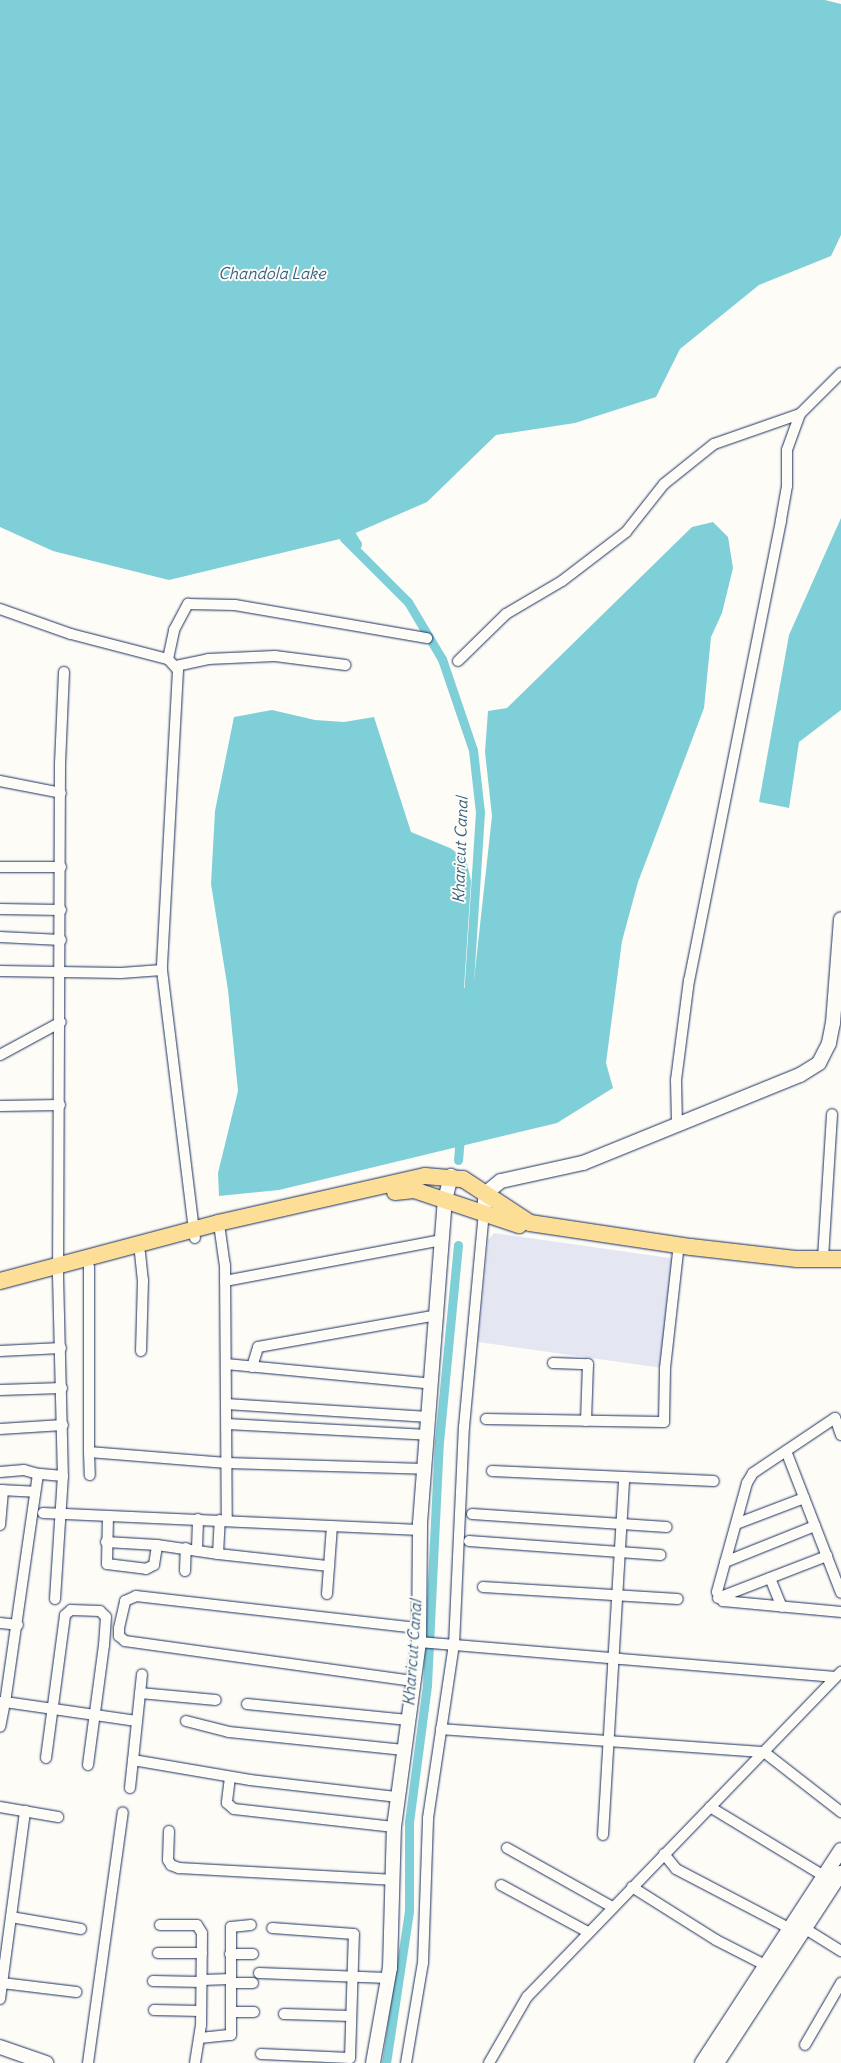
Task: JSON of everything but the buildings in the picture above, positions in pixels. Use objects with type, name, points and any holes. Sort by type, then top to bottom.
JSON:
[{"type":"main road","points":[[0,1281],[58,1269],[425,1176],[451,1176],[463,1179],[530,1223],[691,1247],[797,1259],[841,1259]]},
{"type":"main road","points":[[0,1291],[58,1269],[89,1267],[140,1253],[194,1234],[220,1231],[383,1193],[414,1190],[484,1211],[529,1229],[678,1252],[797,1265],[841,1266]]},
{"type":"street","points":[[458,661],[506,614],[562,581],[626,532],[664,484],[714,444],[800,414],[841,374]]},
{"type":"street","points":[[677,1125],[676,1080],[689,980],[787,486],[787,450],[800,414]]},
{"type":"street","points":[[194,1234],[162,970],[179,678],[172,662],[174,630],[188,604],[235,605],[427,638]]},
{"type":"street","points":[[0,609],[71,634],[172,662],[275,656],[345,665]]},
{"type":"street","points":[[55,1599],[63,1476],[58,1269],[61,793],[64,672]]},
{"type":"street","points":[[0,781],[61,793]]},
{"type":"street","points":[[0,866],[61,867]]},
{"type":"street","points":[[0,909],[61,910]]},
{"type":"street","points":[[406,2063],[423,1963],[428,1818],[454,1645],[464,1427],[486,1193],[501,1181],[583,1163],[800,1075],[819,1063],[829,1043],[833,1023],[841,919]]},
{"type":"street","points":[[0,937],[61,940]]},
{"type":"street","points":[[0,972],[61,974],[162,970]]},
{"type":"street","points":[[0,1055],[61,1022]]},
{"type":"street","points":[[0,1106],[60,1105]]},
{"type":"street","points":[[824,1258],[832,1114]]},
{"type":"street","points":[[373,2063],[388,1978],[392,1926],[391,1880],[394,1827],[419,1642],[420,1530],[438,1315],[445,1200],[451,1176]]},
{"type":"street","points":[[218,1554],[223,1520],[227,1463],[226,1281],[220,1231]]},
{"type":"street","points":[[226,1281],[443,1240]]},
{"type":"street","points":[[486,1419],[664,1422],[665,1368],[678,1252]]},
{"type":"street","points":[[140,1253],[143,1280],[141,1351]]},
{"type":"street","points":[[89,1267],[90,1475]]},
{"type":"street","points":[[252,1366],[258,1347],[438,1315]]},
{"type":"street","points":[[0,1351],[61,1348]]},
{"type":"street","points":[[553,1363],[588,1364],[586,1421]]},
{"type":"street","points":[[226,1364],[432,1384]]},
{"type":"street","points":[[0,1390],[62,1388]]},
{"type":"street","points":[[226,1404],[429,1417]]},
{"type":"street","points":[[718,1598],[717,1592],[747,1483],[753,1474],[838,1416],[841,1435]]},
{"type":"street","points":[[226,1424],[428,1436]]},
{"type":"street","points":[[0,1429],[62,1425]]},
{"type":"street","points":[[786,1451],[841,1594]]},
{"type":"street","points":[[90,1452],[227,1463],[425,1469]]},
{"type":"street","points":[[0,1472],[24,1470],[38,1474],[63,1476]]},
{"type":"street","points":[[492,1470],[714,1481]]},
{"type":"street","points":[[0,1727],[2,1702],[18,1626],[38,1474]]},
{"type":"street","points":[[604,1834],[624,1478]]},
{"type":"street","points":[[0,1525],[2,1490],[35,1492]]},
{"type":"street","points":[[736,1524],[804,1498]]},
{"type":"street","points":[[43,1513],[420,1530]]},
{"type":"street","points":[[472,1514],[667,1527]]},
{"type":"street","points":[[108,1516],[105,1556],[110,1566],[146,1570],[154,1565],[156,1545]]},
{"type":"street","points":[[197,1549],[198,1519]]},
{"type":"street","points":[[327,1594],[332,1526]]},
{"type":"street","points":[[725,1562],[815,1526]]},
{"type":"street","points":[[469,1541],[660,1555]]},
{"type":"street","points":[[106,1542],[197,1549],[218,1554],[329,1566]]},
{"type":"street","points":[[185,1571],[186,1548]]},
{"type":"street","points":[[718,1598],[827,1556]]},
{"type":"street","points":[[770,1578],[782,1607]]},
{"type":"street","points":[[483,1587],[678,1599]]},
{"type":"street","points":[[413,1681],[124,1641],[119,1636],[119,1628],[124,1601],[136,1596],[419,1628]]},
{"type":"street","points":[[718,1598],[723,1601],[841,1612]]},
{"type":"street","points":[[46,1758],[66,1612],[100,1611],[106,1617],[96,1715],[88,1765]]},
{"type":"street","points":[[0,1623],[18,1626]]},
{"type":"street","points":[[419,1642],[839,1674]]},
{"type":"street","points":[[130,1788],[142,1674]]},
{"type":"street","points":[[489,2063],[527,1997],[839,1674]]},
{"type":"street","points":[[140,1693],[216,1700]]},
{"type":"street","points":[[2,1702],[137,1721]]},
{"type":"street","points":[[247,1704],[408,1720]]},
{"type":"street","points":[[186,1721],[229,1732],[404,1750]]},
{"type":"street","points":[[441,1729],[764,1752],[841,1812]]},
{"type":"street","points":[[133,1760],[230,1777],[398,1797]]},
{"type":"street","points":[[230,1777],[227,1803],[234,1810],[394,1827]]},
{"type":"street","points":[[0,1807],[58,1817]]},
{"type":"street","points":[[710,1807],[824,1876]]},
{"type":"street","points":[[0,1999],[25,1811]]},
{"type":"street","points":[[88,2063],[123,1812]]},
{"type":"street","points":[[169,1831],[168,1860],[171,1865],[179,1868],[391,1880]]},
{"type":"street","points":[[507,1848],[612,1907]]},
{"type":"street","points":[[702,2063],[841,1850]]},
{"type":"street","points":[[664,1854],[676,1870],[790,1928]]},
{"type":"street","points":[[717,2063],[841,1873]]},
{"type":"street","points":[[501,1885],[588,1932]]},
{"type":"street","points":[[632,1887],[716,1940],[765,1965]]},
{"type":"street","points":[[11,1918],[81,1929]]},
{"type":"street","points":[[160,1924],[197,1925],[202,1933],[202,2011],[196,2063]]},
{"type":"street","points":[[200,2038],[231,2035],[231,1927],[250,1925]]},
{"type":"street","points":[[261,2054],[350,2058],[354,1934],[272,1928]]},
{"type":"street","points":[[804,1928],[841,1951]]},
{"type":"street","points":[[158,1953],[202,1953]]},
{"type":"street","points":[[230,1954],[253,1954]]},
{"type":"street","points":[[259,1973],[388,1978]]},
{"type":"street","points":[[153,1981],[231,1981],[253,1983]]},
{"type":"street","points":[[2,1983],[76,1992]]},
{"type":"street","points":[[805,2046],[841,1983]]},
{"type":"street","points":[[154,2010],[202,2011]]},
{"type":"street","points":[[231,2012],[254,2012]]},
{"type":"street","points":[[284,2014],[351,2016]]},
{"type":"street","points":[[0,2047],[42,2062]]},
{"type":"shaded area","points":[[494,1233],[677,1259],[662,1368],[478,1342],[488,1240]]},
{"type":"water","name":"Chandola Lake","points":[[0,0],[825,0],[841,4],[841,235],[831,256],[759,285],[680,349],[656,397],[575,423],[496,435],[427,502],[344,538],[169,580],[53,551],[0,527]]},
{"type":"water","points":[[841,518],[841,710],[799,742],[789,808],[759,802],[789,635]]},
{"type":"water","points":[[713,522],[728,537],[733,568],[722,613],[711,637],[704,708],[638,882],[622,941],[606,1063],[613,1088],[557,1123],[279,1190],[219,1196],[218,1173],[238,1091],[228,990],[211,884],[215,811],[234,717],[272,710],[315,720],[344,722],[374,717],[411,832],[450,848],[466,859],[471,881],[464,988],[473,989],[492,816],[485,752],[488,711],[507,708],[692,527]]},
{"type":"waterway","name":"Kharicut Canal","points":[[346,526],[357,544],[344,538],[408,602],[442,659],[473,750],[480,812],[468,1000]]},
{"type":"waterway","name":"Kharicut Canal","points":[[458,1160],[460,1137]]},
{"type":"waterway","name":"Kharicut Canal","points":[[386,2063],[409,1911],[409,1822],[427,1685],[439,1442],[458,1245]]}]
